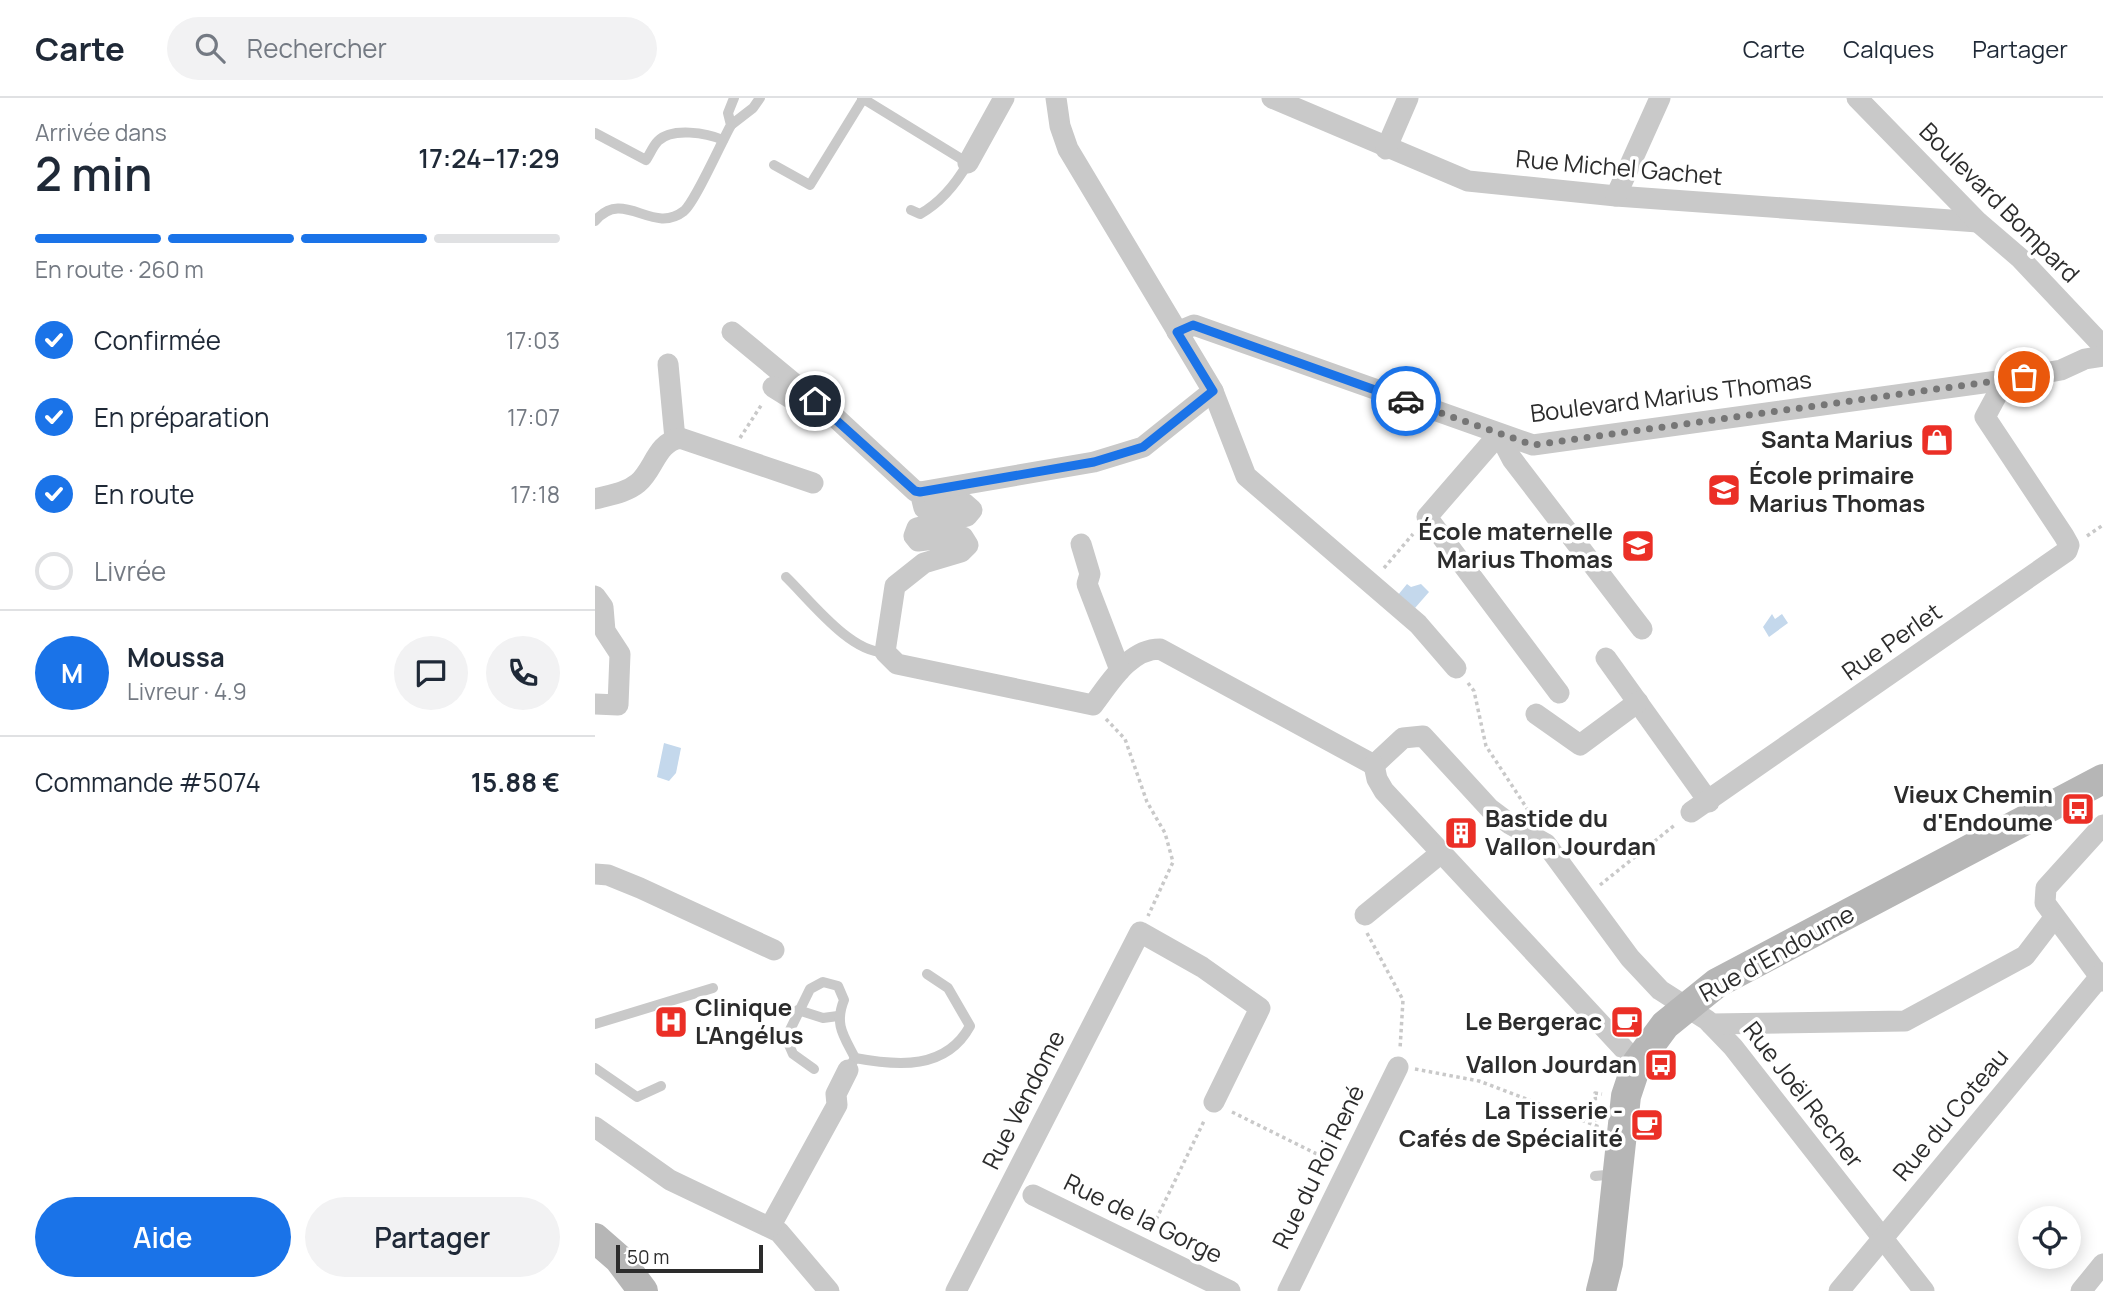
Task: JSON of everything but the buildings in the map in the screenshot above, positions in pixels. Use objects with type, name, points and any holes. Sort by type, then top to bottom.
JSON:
[{"type":"street","points":[[968,163],[1004,98]]},
{"type":"street","points":[[1056,98],[1060,126],[1068,149],[1213,391],[1246,475],[1418,624],[1456,668]]},
{"type":"street","name":"Rue Michel Gachet","points":[[1272,98],[1386,149],[1468,181],[1616,196],[1978,222]]},
{"type":"street","points":[[1386,149],[1408,98]]},
{"type":"street","points":[[1616,196],[1660,98]]},
{"type":"street","name":"Boulevard Bompard","points":[[1857,98],[1978,222],[2020,258],[2103,346]]},
{"type":"street","name":"Boulevard Marius Thomas","points":[[1177,332],[1193,325],[1533,445],[2005,380],[2061,370],[2085,359],[2103,356]]},
{"type":"street","points":[[732,332],[836,418],[915,491],[920,492],[1094,462],[1143,447],[1213,391]]},
{"type":"street","points":[[668,364],[675,439]]},
{"type":"street","name":"Rue Perlet","points":[[1700,807],[2067,551],[2069,545],[2064,536],[1985,417],[2005,380]]},
{"type":"street","points":[[773,387],[821,416],[836,418]]},
{"type":"street","points":[[1559,693],[1427,517],[1499,434],[1512,458],[1641,629]]},
{"type":"street","points":[[675,439],[813,483]]},
{"type":"street","points":[[595,499],[627,490],[640,482],[660,450],[675,439]]},
{"type":"street","points":[[920,492],[924,508],[964,503],[972,510],[967,516],[917,528],[914,536],[918,541],[958,536],[963,537],[968,545],[961,552],[924,563],[895,586],[885,652],[897,664],[1093,705],[1120,670],[1147,649],[1160,649],[1374,765],[1377,779],[1384,791],[1637,1063]]},
{"type":"street","points":[[1081,544],[1090,574],[1087,584],[1120,670]]},
{"type":"street","points":[[595,596],[603,607],[605,631],[620,654],[618,705],[595,704]]},
{"type":"street","points":[[1607,658],[1638,702],[1700,807]]},
{"type":"street","points":[[1536,714],[1580,745],[1638,702]]},
{"type":"street","name":"Rue Joël Recher","points":[[1374,765],[1403,738],[1415,736],[1429,741],[1490,809],[1510,824],[1546,844],[1630,958],[1660,990],[1711,1024],[1733,1046],[1924,1291]]},
{"type":"street","name":"Rue d'Endoume","points":[[1601,1291],[1608,1263],[1607,1175],[1637,1063],[1664,1027],[1717,983],[2103,779]]},
{"type":"street","points":[[2102,977],[2045,903],[2046,888],[2103,825]]},
{"type":"street","points":[[1365,915],[1441,853]]},
{"type":"street","points":[[595,874],[608,875],[640,888],[774,950]]},
{"type":"street","points":[[1711,1024],[1905,1021],[2025,956],[2054,918]]},
{"type":"street","points":[[1140,932],[1202,967],[1260,1008],[1214,1102]]},
{"type":"street","name":"Rue Vendome","points":[[956,1291],[1140,932]]},
{"type":"street","name":"Rue du Coteau","points":[[1839,1291],[2102,977]]},
{"type":"street","points":[[770,1227],[837,1105],[836,1094],[851,1064]]},
{"type":"street","name":"Rue du Roi René","points":[[1288,1291],[1346,1168],[1403,1068]]},
{"type":"street","points":[[595,1127],[670,1180],[779,1232],[829,1291]]},
{"type":"street","name":"Rue de la Gorge","points":[[1033,1195],[1230,1291]]},
{"type":"street","points":[[595,1238],[619,1259],[643,1291]]},
{"type":"street","points":[[2081,1291],[2103,1264]]},
{"type":"lane","points":[[731,125],[728,113],[734,98]]},
{"type":"lane","points":[[595,221],[604,211],[620,206],[648,218],[671,218],[686,210],[731,125],[753,108],[759,98]]},
{"type":"lane","points":[[774,165],[810,185],[863,99],[968,163],[960,178],[931,208],[920,214],[911,210]]},
{"type":"lane","points":[[595,133],[646,160],[659,140],[676,134],[710,134],[723,140]]},
{"type":"lane","points":[[786,577],[820,613],[847,635],[877,652],[885,652]]},
{"type":"lane","points":[[814,1069],[793,1054],[786,1038],[810,989],[823,982],[838,986],[844,1000],[838,1016],[851,1064],[911,1065],[933,1058],[962,1041],[970,1026],[948,988],[927,974]]},
{"type":"lane","points":[[595,1024],[713,988]]},
{"type":"lane","points":[[798,1010],[823,1018],[838,1016]]},
{"type":"lane","points":[[595,1068],[637,1097],[661,1086]]},
{"type":"path","points":[[729,455],[773,387]]},
{"type":"path","points":[[1372,583],[1427,517]]},
{"type":"path","points":[[2091,533],[2103,525]]},
{"type":"path","points":[[1456,668],[1474,691],[1486,746],[1513,789]]},
{"type":"path","points":[[1093,705],[1125,739],[1147,802],[1165,833],[1173,862],[1140,932]]},
{"type":"path","points":[[1585,897],[1700,807]]},
{"type":"path","points":[[1365,915],[1362,924],[1403,1000],[1403,1068],[1479,1081],[1597,1126],[1595,1093],[1626,1096]]},
{"type":"path","points":[[1142,1247],[1214,1102],[1346,1168]]},
{"type":"water","points":[[1407,584],[1411,587],[1421,584],[1429,592],[1415,608],[1398,595]]},
{"type":"water","points":[[1772,614],[1775,619],[1782,614],[1788,623],[1769,637],[1763,627]]},
{"type":"water","points":[[664,743],[681,748],[676,773],[669,781],[657,777]]},
{"type":"way so far","points":[[1406,401],[1533,445],[2024,377]]},
{"type":"place","name":"Santa Marius","points":[[1937,440]]},
{"type":"place","name":"École primaire Marius Thomas","points":[[1724,490]]},
{"type":"place","name":"École maternelle Marius Thomas","points":[[1638,546]]},
{"type":"place","name":"Vieux Chemin d'Endoume","points":[[2078,809]]},
{"type":"place","name":"Bastide du Vallon Jourdan","points":[[1461,833]]},
{"type":"place","name":"Clinique L'Angélus","points":[[671,1022]]},
{"type":"place","name":"Le Bergerac","points":[[1627,1022]]},
{"type":"place","name":"Vallon Jourdan","points":[[1661,1065]]},
{"type":"place","name":"La Tisserie - Cafés de Spécialité","points":[[1647,1125]]},
{"type":"route","points":[[815,401],[915,491],[920,492],[1094,462],[1143,447],[1213,391],[1177,332],[1193,325],[1406,401]]}]
